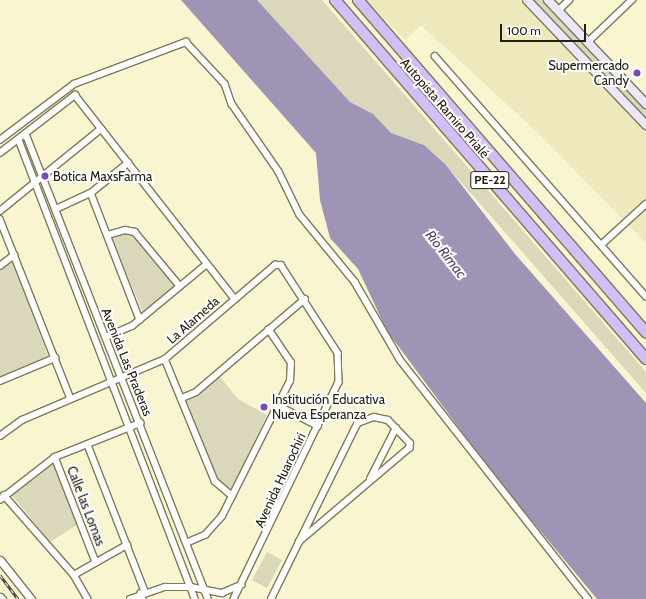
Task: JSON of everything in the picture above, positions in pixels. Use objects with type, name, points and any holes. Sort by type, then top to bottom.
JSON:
[{"type":"highway","name":"Autopista Ramiro Prialé","points":[[335,0],[646,359]]},
{"type":"highway","name":"Autopista Ramiro Prialé","points":[[358,0],[646,333]]},
{"type":"main road","points":[[527,0],[646,125]]},
{"type":"main road","points":[[548,0],[646,104]]},
{"type":"street","points":[[558,11],[569,0]]},
{"type":"street","points":[[588,42],[628,1]]},
{"type":"street","points":[[0,140],[74,84],[186,42],[225,84],[232,104],[279,172],[300,215],[355,282],[401,361],[588,599]]},
{"type":"street","points":[[436,56],[646,296]]},
{"type":"street","points":[[0,153],[75,95],[235,298]]},
{"type":"street","points":[[0,211],[101,129]]},
{"type":"street","name":"Avenida Las Praderas","points":[[26,134],[208,599]]},
{"type":"street","name":"Avenida Las Praderas","points":[[18,140],[196,599]]},
{"type":"street","points":[[56,209],[91,193],[128,163]]},
{"type":"street","points":[[91,193],[140,320]]},
{"type":"street","points":[[601,245],[646,204]]},
{"type":"street","points":[[0,220],[71,399]]},
{"type":"street","points":[[108,235],[125,230],[135,232],[180,286]]},
{"type":"street","points":[[0,266],[14,254]]},
{"type":"street","points":[[106,338],[140,320],[207,264]]},
{"type":"street","name":"La Alameda","points":[[0,436],[22,420],[113,383],[165,359],[235,298],[276,265],[282,265]]},
{"type":"street","name":"Avenida Huarochiri","points":[[234,599],[339,382],[338,354],[305,299],[282,265]]},
{"type":"street","points":[[182,398],[196,392],[305,299]]},
{"type":"street","points":[[186,543],[214,528],[232,496],[293,370],[269,330]]},
{"type":"street","points":[[0,381],[55,358]]},
{"type":"street","points":[[165,359],[215,481],[232,496]]},
{"type":"street","points":[[277,405],[318,426]]},
{"type":"street","points":[[271,599],[299,542],[358,423],[381,418],[396,428],[410,446],[299,542]]},
{"type":"street","points":[[88,599],[74,575],[2,498],[55,457],[140,423]]},
{"type":"street","points":[[369,483],[396,428]]},
{"type":"street","points":[[88,444],[127,545],[143,594]]},
{"type":"street","name":"Calle las Lomas","points":[[55,457],[96,562]]},
{"type":"street","points":[[74,575],[127,545]]},
{"type":"street","points":[[0,560],[31,599]]},
{"type":"street","points":[[130,599],[143,594],[191,587],[226,593],[242,585]]},
{"type":"shaded area","points":[[257,0],[322,0],[646,372],[646,393],[446,165],[424,145],[390,133],[373,114],[350,102]]},
{"type":"shaded area","points":[[366,0],[519,0],[646,133],[646,243],[538,133],[421,25],[405,40]]},
{"type":"shaded area","points":[[529,0],[544,0],[646,107],[646,121]]},
{"type":"shaded area","points":[[125,233],[137,238],[175,285],[143,313],[111,237]]},
{"type":"shaded area","points":[[7,263],[14,263],[48,356],[0,377],[0,269]]},
{"type":"shaded area","points":[[220,377],[238,399],[267,415],[231,490],[217,479],[186,401]]},
{"type":"shaded area","points":[[53,463],[77,525],[50,542],[11,494]]},
{"type":"shaded area","points":[[267,552],[282,560],[267,588],[252,580]]},
{"type":"water","name":"Río Rímac","points":[[181,0],[257,0],[350,102],[373,114],[391,133],[424,145],[446,165],[515,254],[646,403],[646,599],[597,599],[494,475],[387,331],[358,269],[330,238],[320,200],[316,153]]},
{"type":"railway","points":[[0,575],[18,599]]},
{"type":"place","name":"Supermercado Candy","points":[[637,73]]},
{"type":"place","name":"Botica MaxsFarma","points":[[45,176]]},
{"type":"place","name":"Institución Educativa Nueva Esperanza","points":[[264,407]]}]
